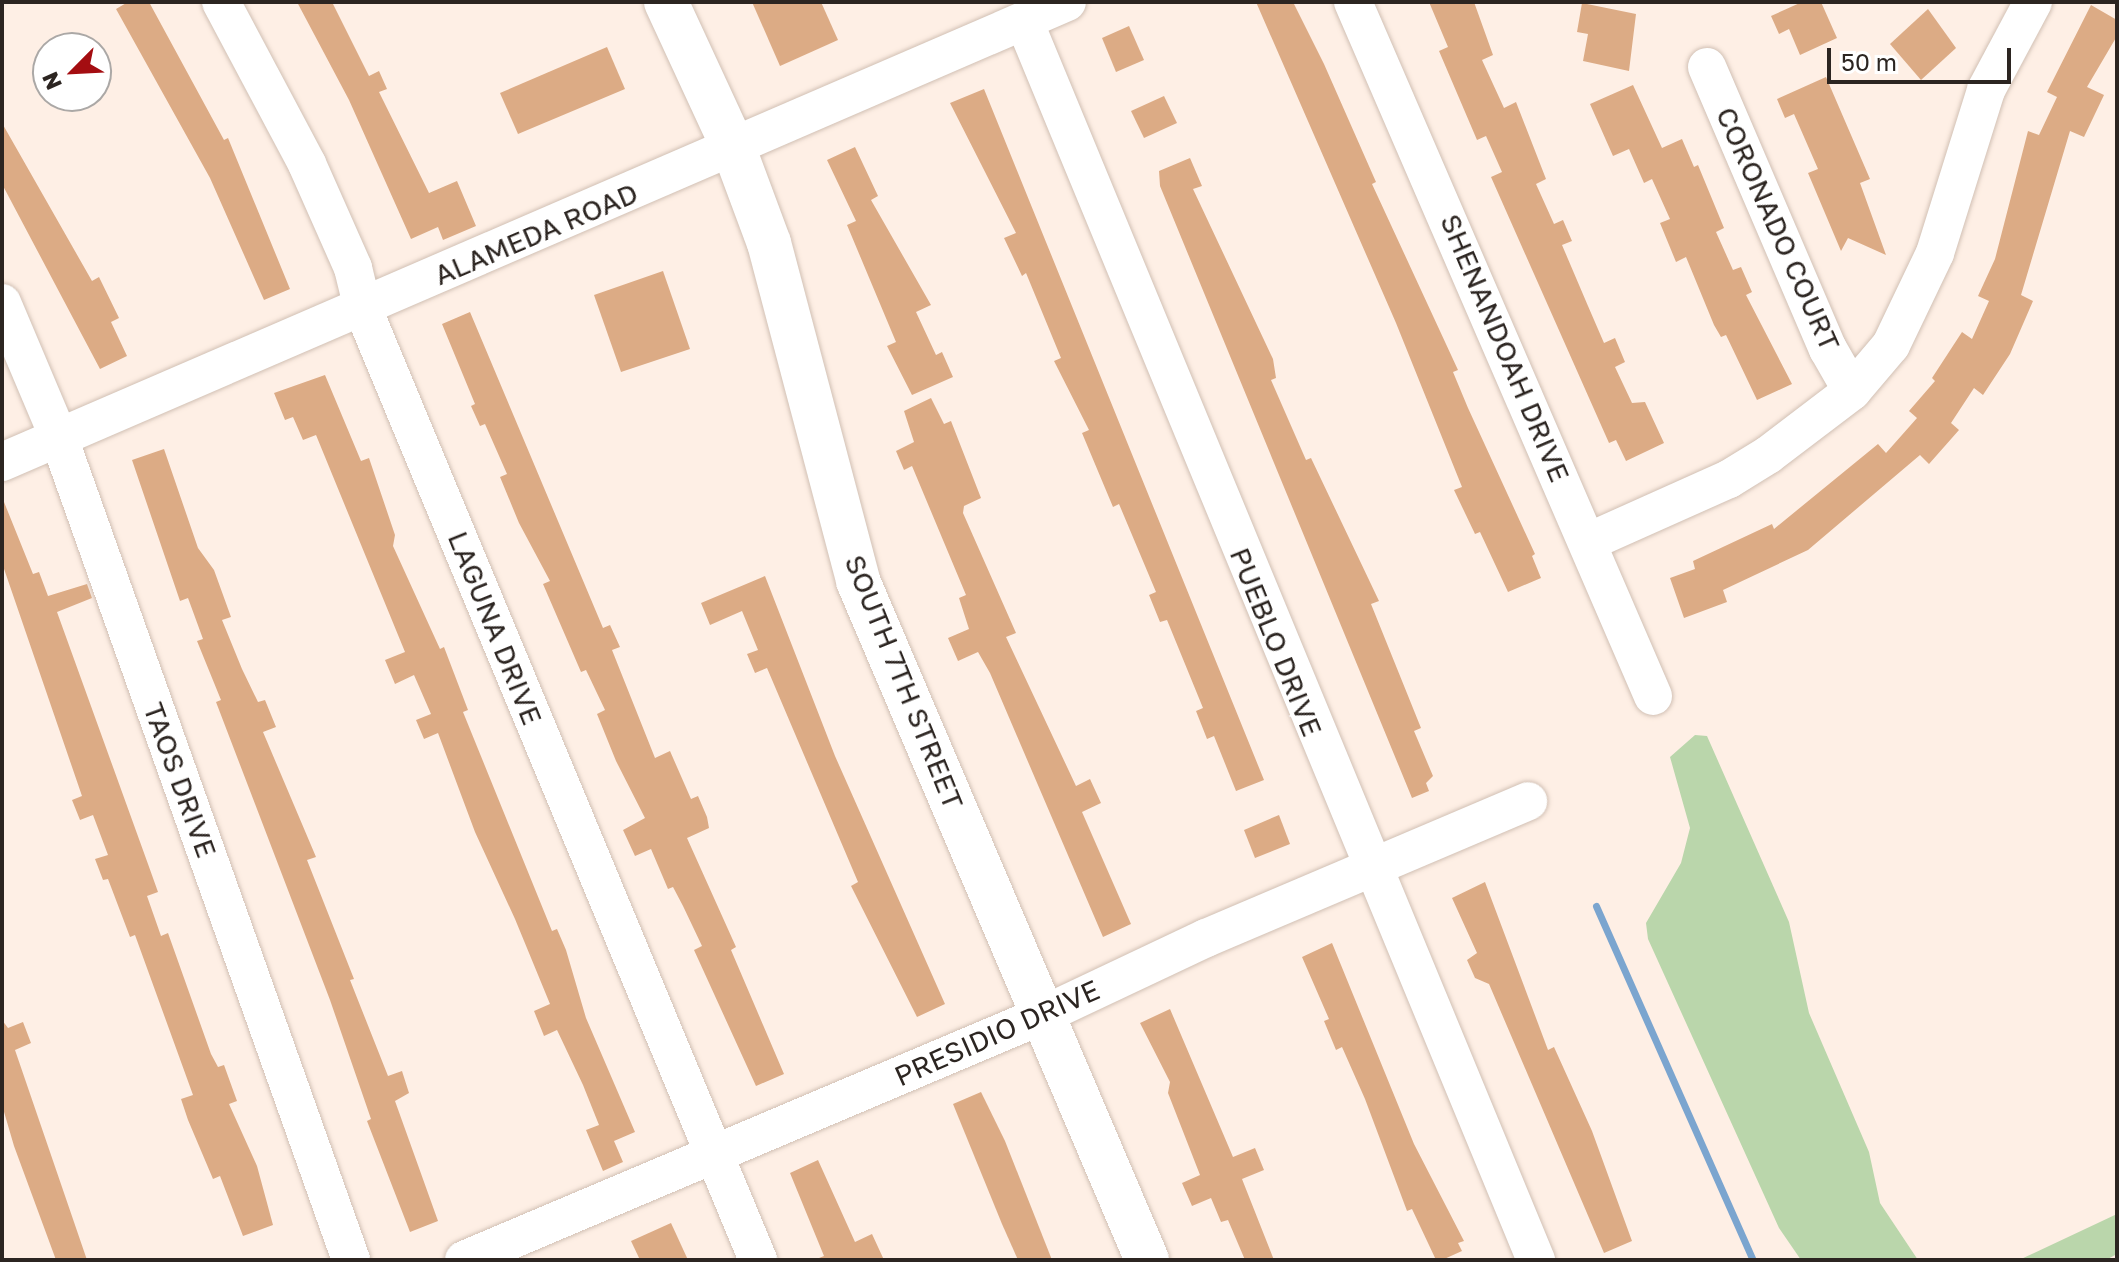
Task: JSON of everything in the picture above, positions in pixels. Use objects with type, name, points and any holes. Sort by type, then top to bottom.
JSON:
[{"type":"main road","name":"SOUTH 7TH STREET","points":[[666,2],[734,149],[769,243],[858,581],[1147,1260]]},
{"type":"street","name":"LAGUNA DRIVE","points":[[221,2],[307,164],[353,268],[363,309],[758,1260]]},
{"type":"street","name":"ALAMEDA ROAD","points":[[2,462],[734,149],[1067,2]]},
{"type":"street","name":"SHENANDOAH DRIVE","points":[[1353,2],[1653,696]]},
{"type":"street","points":[[1588,542],[1729,479],[1852,391],[1891,345],[1910,308],[1952,204],[1986,90],[2033,2]]},
{"type":"street","name":"PUEBLO DRIVE","points":[[1024,21],[1370,868],[1536,1260]]},
{"type":"street","name":"CORONADO COURT","points":[[1707,67],[1828,349],[1852,391]]},
{"type":"street","name":"TAOS DRIVE","points":[[2,303],[59,438],[351,1260]]},
{"type":"street","name":"PRESIDIO DRIVE","points":[[464,1260],[1043,1015],[1370,868],[1528,801]]},
{"type":"green space","points":[[1695,735],[1707,736],[1789,922],[1809,1013],[1869,1152],[1880,1203],[1918,1260],[1801,1260],[1779,1228],[1648,939],[1646,923],[1681,863],[1690,828],[1670,757]]},
{"type":"green space","points":[[2117,1214],[2117,1254],[2106,1260],[2019,1260]]},
{"type":"building","points":[[128,2],[149,2],[224,140],[228,138],[290,289],[264,300],[210,178],[116,9]]},
{"type":"building","points":[[297,2],[332,2],[369,76],[379,71],[387,89],[379,92],[429,193],[457,181],[476,226],[443,240],[438,227],[411,239],[349,100]]},
{"type":"building","points":[[752,2],[821,2],[838,40],[780,66]]},
{"type":"building","points":[[1256,2],[1293,2],[1324,64],[1376,182],[1372,184],[1458,370],[1453,372],[1535,554],[1532,556],[1541,578],[1508,592],[1480,532],[1475,534],[1454,490],[1462,487],[1396,323]]},
{"type":"building","points":[[1429,2],[1474,2],[1493,55],[1482,60],[1504,108],[1516,102],[1546,179],[1536,184],[1554,224],[1563,220],[1572,241],[1562,245],[1604,343],[1615,338],[1625,362],[1615,367],[1632,403],[1645,402],[1664,443],[1626,461],[1616,440],[1609,443],[1491,177],[1502,172],[1486,136],[1477,140],[1439,51],[1448,47]]},
{"type":"building","points":[[1802,2],[1821,2],[1837,38],[1800,55],[1789,29],[1779,34],[1771,16]]},
{"type":"building","points":[[1582,3],[1636,14],[1629,71],[1583,61],[1588,34],[1577,32]]},
{"type":"building","points":[[2091,5],[2117,20],[2117,36],[2087,87],[2104,95],[2084,137],[2070,131],[2021,295],[2033,301],[2010,354],[1983,395],[1974,388],[1951,423],[1959,430],[1929,464],[1920,455],[1808,550],[1723,590],[1727,602],[1684,618],[1670,578],[1695,569],[1693,561],[1772,524],[1774,529],[1878,444],[1886,453],[1917,418],[1909,411],[1935,381],[1932,378],[1962,332],[1972,339],[1989,301],[1978,296],[1995,259],[2028,131],[2039,135],[2057,97],[2047,92]]},
{"type":"building","points":[[1928,9],[1956,48],[1921,80],[1890,44]]},
{"type":"building","points":[[1129,26],[1144,60],[1116,72],[1102,38]]},
{"type":"building","points":[[607,47],[625,89],[518,134],[500,93]]},
{"type":"building","points":[[1826,77],[1870,179],[1860,183],[1886,255],[1848,238],[1841,251],[1808,173],[1818,169],[1794,114],[1785,118],[1777,99]]},
{"type":"building","points":[[1633,85],[1662,148],[1682,139],[1694,167],[1698,165],[1724,228],[1716,232],[1733,270],[1741,267],[1752,292],[1746,295],[1792,384],[1757,400],[1726,335],[1721,337],[1714,325],[1686,257],[1676,262],[1660,223],[1670,219],[1652,179],[1644,183],[1629,149],[1613,156],[1590,104]]},
{"type":"building","points":[[984,89],[1264,780],[1236,791],[1214,736],[1207,739],[1196,711],[1203,708],[1167,620],[1160,622],[1149,595],[1156,592],[1119,504],[1113,507],[1082,433],[1089,430],[1054,361],[1061,358],[1026,273],[1022,276],[1004,238],[1016,233],[950,103]]},
{"type":"building","points":[[1164,96],[1177,123],[1144,138],[1131,111]]},
{"type":"building","points":[[2,123],[92,281],[99,277],[119,318],[111,322],[127,356],[100,369],[2,184]]},
{"type":"building","points":[[855,147],[878,196],[871,200],[931,305],[916,312],[936,355],[942,352],[953,377],[912,395],[887,346],[896,342],[847,225],[856,221],[827,160]]},
{"type":"building","points":[[1190,158],[1202,186],[1193,189],[1273,359],[1276,378],[1271,380],[1306,460],[1311,458],[1379,601],[1371,604],[1421,728],[1414,731],[1433,776],[1426,783],[1429,791],[1412,798],[1160,186],[1159,171]]},
{"type":"building","points":[[663,271],[690,349],[621,372],[594,295]]},
{"type":"building","points":[[470,312],[603,628],[610,625],[620,647],[612,650],[655,758],[670,751],[691,799],[698,796],[707,817],[709,828],[687,838],[736,947],[731,950],[784,1074],[756,1086],[694,950],[702,946],[683,906],[673,887],[668,889],[651,849],[635,856],[623,830],[645,818],[616,761],[597,714],[605,710],[586,670],[581,672],[543,584],[550,581],[519,523],[500,477],[507,474],[485,424],[480,426],[471,406],[475,404],[442,324]]},
{"type":"building","points":[[325,375],[361,461],[369,458],[395,535],[393,546],[440,649],[444,647],[468,710],[463,712],[552,931],[557,929],[566,950],[586,1018],[635,1132],[614,1141],[623,1162],[603,1171],[586,1130],[599,1125],[557,1030],[544,1036],[534,1011],[550,1004],[475,832],[438,733],[424,739],[416,720],[431,714],[414,675],[395,684],[385,660],[405,652],[316,435],[303,440],[293,417],[285,420],[274,393]]},
{"type":"building","points":[[931,398],[944,424],[951,421],[981,498],[964,506],[963,513],[1016,633],[1006,637],[1076,786],[1090,779],[1101,803],[1082,812],[1131,924],[1103,937],[990,673],[978,652],[958,661],[948,638],[969,629],[959,598],[966,595],[912,466],[904,470],[896,451],[914,442],[904,411]]},
{"type":"building","points":[[164,449],[198,548],[214,570],[231,617],[222,620],[258,702],[265,700],[276,727],[263,732],[316,857],[307,860],[354,979],[350,980],[388,1076],[402,1071],[409,1093],[395,1101],[438,1221],[410,1232],[367,1121],[371,1119],[330,1000],[216,702],[221,700],[197,641],[203,639],[188,598],[180,601],[132,460]]},
{"type":"building","points":[[2,497],[33,574],[39,572],[48,596],[87,584],[92,598],[57,612],[158,892],[147,896],[161,936],[168,933],[211,1054],[218,1067],[224,1065],[237,1101],[229,1104],[257,1166],[273,1225],[243,1236],[220,1176],[213,1179],[188,1120],[181,1099],[193,1095],[135,935],[130,937],[108,879],[103,880],[95,859],[108,855],[93,815],[80,820],[72,800],[82,796],[2,563]]},
{"type":"building","points":[[765,576],[835,756],[945,1004],[917,1017],[851,886],[858,882],[767,668],[755,673],[747,654],[758,650],[742,611],[710,625],[701,603]]},
{"type":"building","points":[[1279,815],[1290,844],[1255,858],[1244,830]]},
{"type":"building","points":[[1485,882],[1548,1050],[1554,1047],[1592,1131],[1632,1241],[1604,1253],[1489,984],[1475,978],[1467,960],[1477,953],[1452,898]]},
{"type":"building","points":[[1332,943],[1414,1144],[1464,1241],[1458,1243],[1462,1251],[1442,1260],[1436,1260],[1412,1209],[1407,1211],[1365,1099],[1342,1047],[1336,1050],[1324,1021],[1329,1019],[1302,957]]},
{"type":"building","points":[[1170,1009],[1233,1157],[1255,1148],[1264,1170],[1242,1179],[1274,1260],[1245,1260],[1228,1220],[1221,1222],[1211,1198],[1192,1206],[1182,1183],[1200,1175],[1168,1093],[1170,1082],[1140,1023]]},
{"type":"building","points":[[2,1020],[8,1028],[23,1022],[31,1043],[15,1050],[87,1260],[56,1260],[14,1146],[2,1105]]},
{"type":"building","points":[[981,1092],[1005,1141],[1052,1260],[1018,1260],[1002,1224],[953,1104]]},
{"type":"building","points":[[818,1160],[855,1242],[872,1234],[884,1260],[814,1260],[824,1256],[790,1173]]},
{"type":"building","points":[[671,1223],[688,1260],[640,1260],[631,1241]]},
{"type":"waterway","points":[[1596,906],[1753,1260]]}]
